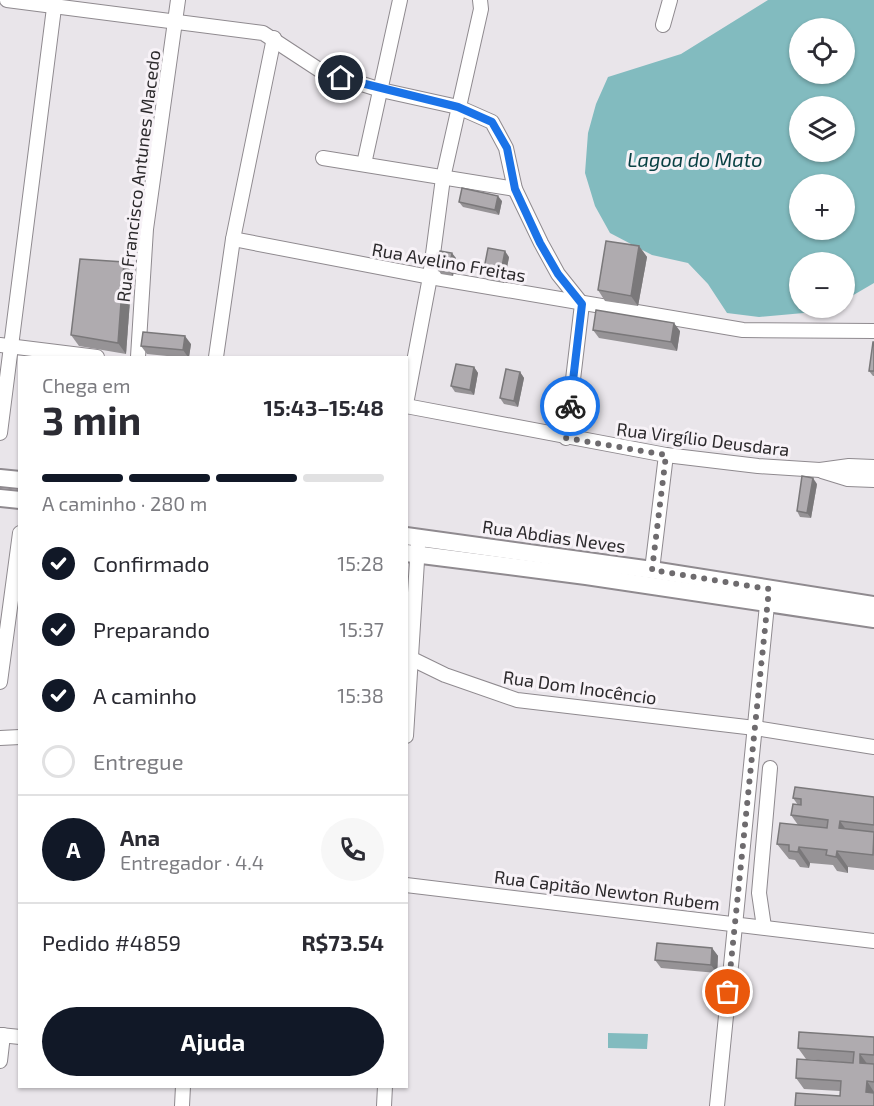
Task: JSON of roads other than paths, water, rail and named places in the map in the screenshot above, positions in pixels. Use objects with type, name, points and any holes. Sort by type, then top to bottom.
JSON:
[{"type":"main road","points":[[0,477],[18,480]]},
{"type":"main road","points":[[0,498],[18,500]]},
{"type":"main road","name":"Rua Abdias Neves","points":[[412,536],[587,569],[821,604],[874,619]]},
{"type":"main road","name":"Rua Abdias Neves","points":[[412,554],[587,569],[652,570],[768,596]]},
{"type":"main road","name":"Rua Abdias Neves","points":[[821,604],[874,605]]},
{"type":"street","points":[[7,0],[55,3],[175,23],[263,33],[274,38],[305,63],[321,71],[381,90],[458,107],[492,122],[507,148],[515,189],[558,274],[582,304],[566,438]]},
{"type":"street","name":"Rua Francisco Antunes Macedo","points":[[138,356],[146,229],[178,0]]},
{"type":"street","points":[[364,164],[400,0]]},
{"type":"street","points":[[408,394],[430,277],[444,178],[481,9],[480,0]]},
{"type":"street","points":[[663,25],[670,0]]},
{"type":"street","points":[[0,433],[5,346],[55,3]]},
{"type":"street","points":[[216,356],[233,239],[274,38]]},
{"type":"street","points":[[323,158],[515,189]]},
{"type":"street","name":"Rua Avelino Freitas","points":[[233,239],[430,277],[743,330],[874,331]]},
{"type":"street","points":[[5,346],[89,356]]},
{"type":"street","name":"Rua Virgílio Deusdara","points":[[408,405],[566,438],[666,455],[758,466],[820,470],[849,466],[874,467]]},
{"type":"street","points":[[652,570],[666,455]]},
{"type":"street","name":"Rua Virgílio Deusdara","points":[[820,470],[848,479],[874,480]]},
{"type":"street","points":[[408,658],[412,536]]},
{"type":"street","points":[[0,682],[18,548]]},
{"type":"street","points":[[717,1106],[768,596]]},
{"type":"street","name":"Rua Dom Inocêncio","points":[[408,658],[446,675],[517,700],[755,728],[874,747]]},
{"type":"street","points":[[0,738],[18,737]]},
{"type":"street","points":[[764,927],[759,893],[770,768]]},
{"type":"street","name":"Rua Capitão Newton Rubem","points":[[408,885],[874,941]]},
{"type":"street","points":[[0,1061],[1,1035],[18,1037]]},
{"type":"street","points":[[182,1106],[183,1088]]},
{"type":"street","points":[[384,1106],[385,1088]]},
{"type":"water","name":"Lagoa do Mato","points":[[768,0],[874,0],[874,283],[855,294],[855,252],[789,252],[789,314],[759,317],[727,313],[708,284],[688,263],[652,255],[610,233],[595,206],[585,173],[588,133],[596,104],[608,77],[681,54]]},
{"type":"water","points":[[608,1033],[648,1034],[647,1049],[608,1048]]}]
